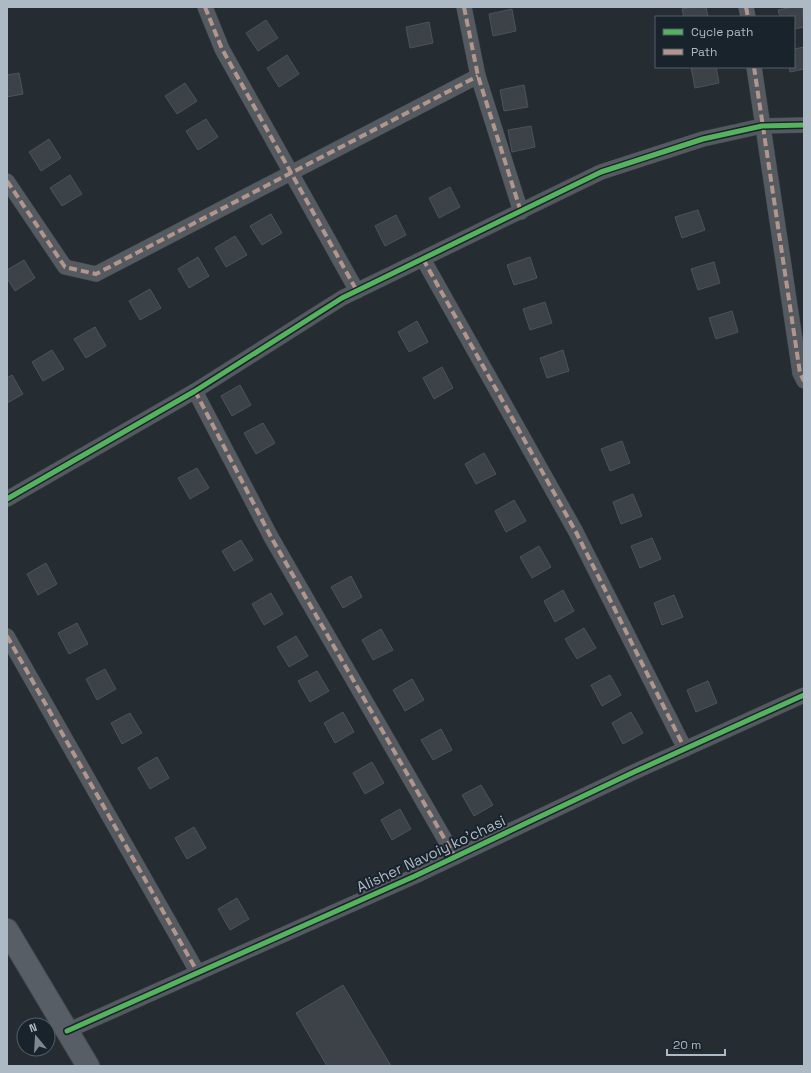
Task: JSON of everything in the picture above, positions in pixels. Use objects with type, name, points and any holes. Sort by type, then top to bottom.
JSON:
[{"type":"main road","points":[[7,930],[88,1066]]},
{"type":"street","points":[[205,7],[222,49],[357,292]]},
{"type":"street","points":[[464,7],[478,76],[521,212]]},
{"type":"street","points":[[754,68],[800,373],[804,381]]},
{"type":"street","points":[[7,181],[65,268],[96,274],[478,76]]},
{"type":"street","points":[[7,499],[195,391],[342,298],[601,172],[703,139],[762,126],[804,125]]},
{"type":"street","points":[[423,259],[576,532],[685,749]]},
{"type":"street","points":[[195,391],[271,537],[455,857]]},
{"type":"street","points":[[7,636],[198,973]]},
{"type":"street","name":"Alisher Navoiy ko'chasi","points":[[67,1031],[455,857],[804,695]]},
{"type":"building","points":[[706,7],[708,16],[684,16],[682,9]]},
{"type":"building","points":[[802,7],[804,27],[795,29],[795,16],[780,16],[778,10]]},
{"type":"building","points":[[512,9],[516,31],[493,36],[489,14]]},
{"type":"building","points":[[266,20],[278,38],[258,51],[246,33]]},
{"type":"building","points":[[429,22],[433,43],[410,48],[406,27]]},
{"type":"building","points":[[804,47],[804,69],[790,72],[789,68],[795,68],[795,49]]},
{"type":"building","points":[[287,55],[299,74],[279,87],[267,68]]},
{"type":"building","points":[[691,68],[716,68],[719,83],[695,88]]},
{"type":"building","points":[[19,73],[23,94],[7,97],[7,75]]},
{"type":"building","points":[[185,83],[197,101],[177,114],[165,96]]},
{"type":"building","points":[[524,85],[528,107],[504,111],[500,90]]},
{"type":"building","points":[[206,119],[218,137],[198,150],[186,131]]},
{"type":"building","points":[[531,126],[535,147],[512,152],[508,130]]},
{"type":"building","points":[[49,139],[61,158],[41,171],[29,152]]},
{"type":"building","points":[[70,175],[82,194],[62,206],[50,188]]},
{"type":"building","points":[[450,187],[460,207],[439,218],[429,198]]},
{"type":"building","points":[[698,210],[705,230],[682,238],[675,217]]},
{"type":"building","points":[[271,214],[282,233],[262,245],[250,226]]},
{"type":"building","points":[[396,215],[406,235],[385,246],[375,226]]},
{"type":"building","points":[[235,236],[247,255],[226,267],[215,248]]},
{"type":"building","points":[[198,257],[209,276],[189,288],[178,269]]},
{"type":"building","points":[[530,257],[537,278],[514,285],[507,265]]},
{"type":"building","points":[[24,260],[35,278],[15,291],[7,278],[7,270]]},
{"type":"building","points":[[714,262],[720,283],[698,290],[691,269]]},
{"type":"building","points":[[150,289],[161,308],[140,320],[129,301]]},
{"type":"building","points":[[545,302],[552,323],[530,330],[523,309]]},
{"type":"building","points":[[732,311],[738,332],[716,339],[709,318]]},
{"type":"building","points":[[417,321],[428,342],[409,352],[398,332]]},
{"type":"building","points":[[95,327],[106,346],[86,358],[74,339]]},
{"type":"building","points":[[52,350],[64,369],[43,381],[32,362]]},
{"type":"building","points":[[563,350],[569,371],[547,378],[540,358]]},
{"type":"building","points":[[442,367],[453,388],[434,399],[423,378]]},
{"type":"building","points":[[12,375],[23,394],[7,403],[7,378]]},
{"type":"building","points":[[240,385],[251,405],[232,416],[221,396]]},
{"type":"building","points":[[263,423],[275,443],[256,454],[244,433]]},
{"type":"building","points":[[622,441],[630,463],[610,471],[601,449]]},
{"type":"building","points":[[484,453],[496,474],[476,484],[465,464]]},
{"type":"building","points":[[197,468],[209,488],[190,499],[178,478]]},
{"type":"building","points":[[633,494],[642,516],[621,524],[613,502]]},
{"type":"building","points":[[514,500],[526,521],[506,532],[495,511]]},
{"type":"building","points":[[652,538],[661,559],[640,568],[631,546]]},
{"type":"building","points":[[241,540],[253,560],[234,571],[222,551]]},
{"type":"building","points":[[539,546],[551,567],[532,578],[520,557]]},
{"type":"building","points":[[46,563],[57,584],[38,595],[27,574]]},
{"type":"building","points":[[351,576],[362,597],[343,608],[331,587]]},
{"type":"building","points":[[563,590],[574,611],[555,622],[544,601]]},
{"type":"building","points":[[271,593],[283,614],[264,625],[252,604]]},
{"type":"building","points":[[674,595],[683,617],[662,625],[654,603]]},
{"type":"building","points":[[77,623],[88,644],[69,654],[58,633]]},
{"type":"building","points":[[584,628],[596,648],[577,659],[565,639]]},
{"type":"building","points":[[381,629],[393,650],[373,660],[362,640]]},
{"type":"building","points":[[296,636],[308,656],[289,667],[277,647]]},
{"type":"building","points":[[105,669],[116,689],[97,700],[86,679]]},
{"type":"building","points":[[317,671],[329,691],[310,702],[298,681]]},
{"type":"building","points":[[610,675],[621,695],[602,706],[591,685]]},
{"type":"building","points":[[412,679],[424,700],[405,711],[393,690]]},
{"type":"building","points":[[708,681],[717,703],[696,712],[687,690]]},
{"type":"building","points":[[343,712],[354,732],[335,743],[324,723]]},
{"type":"building","points":[[631,712],[643,733],[623,744],[612,723]]},
{"type":"building","points":[[130,713],[142,733],[122,744],[111,723]]},
{"type":"building","points":[[441,729],[452,750],[433,760],[421,740]]},
{"type":"building","points":[[157,757],[169,778],[150,789],[138,768]]},
{"type":"building","points":[[372,762],[384,783],[365,794],[353,773]]},
{"type":"building","points":[[481,785],[493,805],[474,816],[462,795]]},
{"type":"building","points":[[400,809],[411,829],[392,840],[381,820]]},
{"type":"building","points":[[194,827],[206,848],[187,859],[175,838]]},
{"type":"building","points":[[237,898],[249,919],[230,930],[218,909]]},
{"type":"building","points":[[343,985],[391,1066],[327,1066],[296,1013]]},
{"type":"marked path","points":[[205,7],[222,49],[357,291]]},
{"type":"marked path","points":[[464,7],[478,76],[521,212]]},
{"type":"marked path","points":[[746,7],[748,16]]},
{"type":"marked path","points":[[754,68],[800,373],[804,381]]},
{"type":"marked path","points":[[7,181],[65,267],[96,274],[478,76]]},
{"type":"marked path","points":[[423,259],[576,532],[685,749]]},
{"type":"marked path","points":[[195,391],[271,537],[455,857]]},
{"type":"marked path","points":[[7,636],[198,973]]},
{"type":"cycle path","points":[[7,499],[195,391],[342,298],[601,172],[703,139],[762,126],[804,125]]},
{"type":"cycle path","points":[[67,1031],[415,876],[634,772],[804,695]]}]
